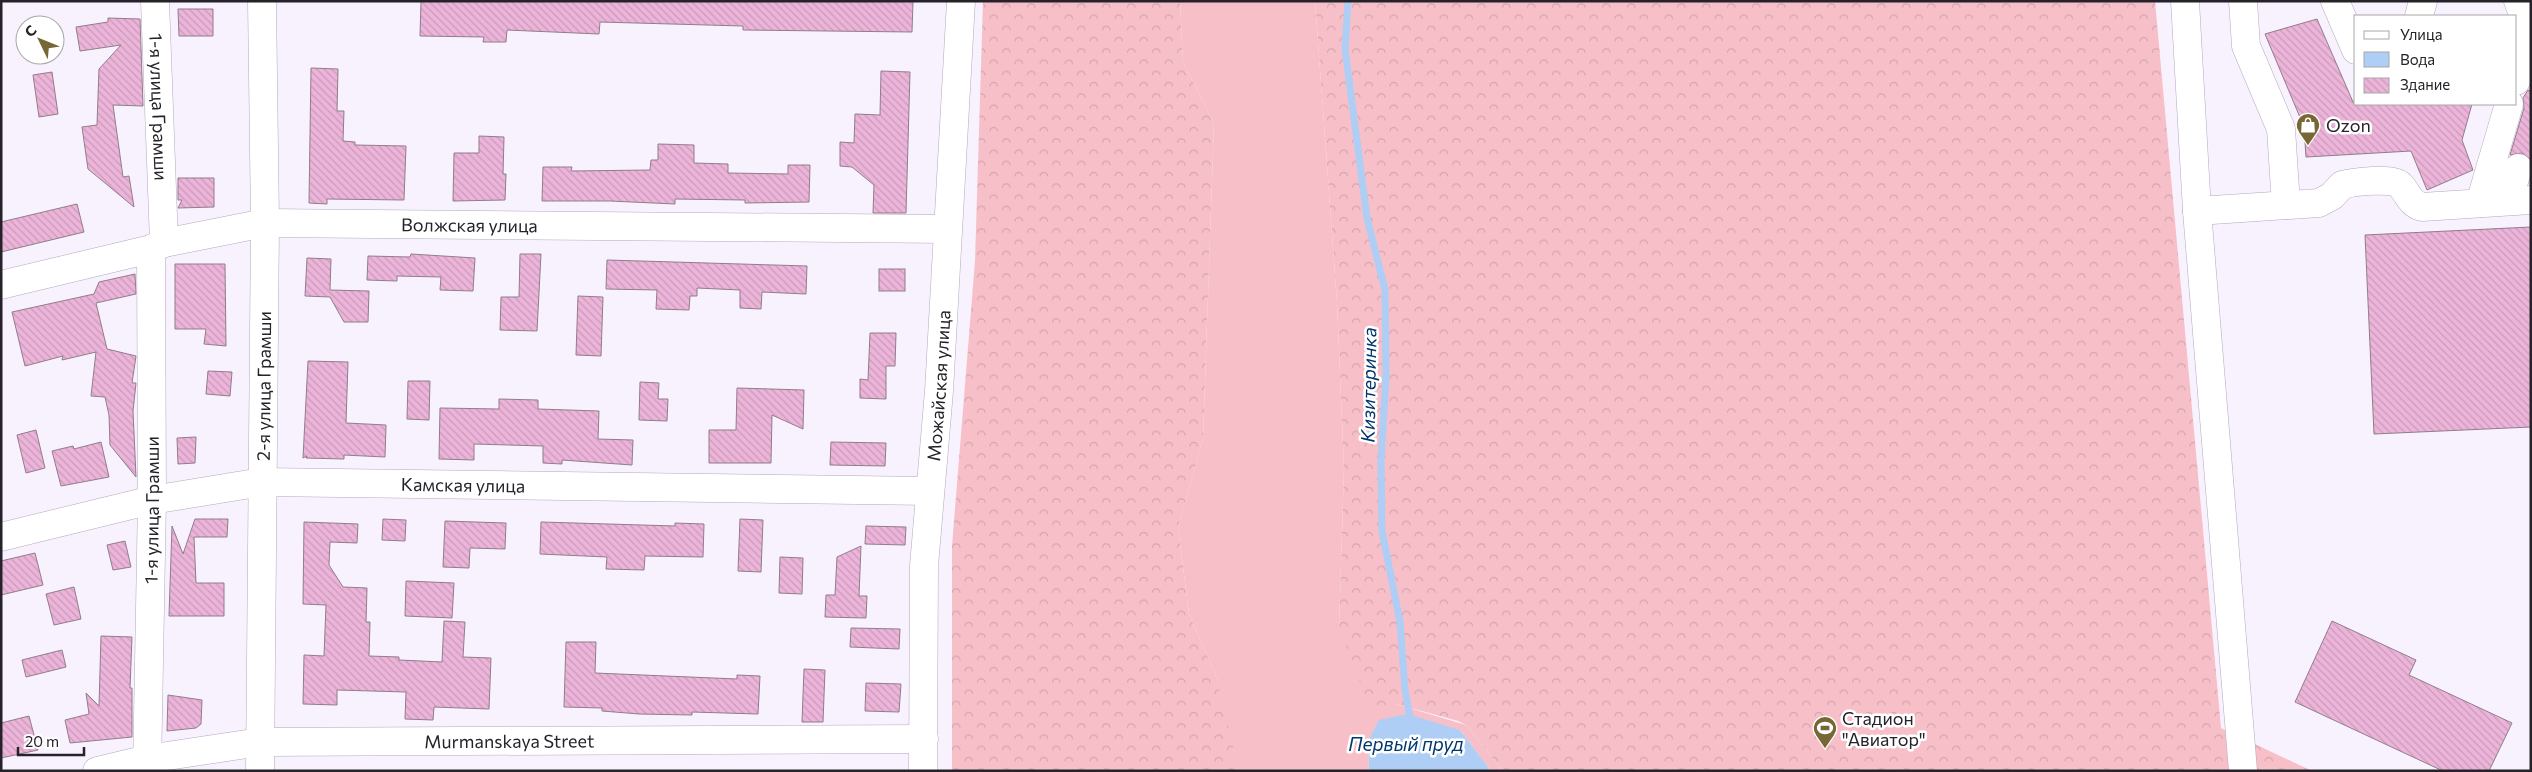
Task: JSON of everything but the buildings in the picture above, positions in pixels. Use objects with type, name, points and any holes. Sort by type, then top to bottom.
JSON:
[{"type":"street","name":"1-я улица Грамши","points":[[147,765],[157,246],[155,1]]},
{"type":"street","name":"2-я улица Грамши","points":[[260,771],[265,223],[262,1]]},
{"type":"street","name":"Можайская улица","points":[[923,771],[924,566],[939,391],[961,1]]},
{"type":"street","points":[[2194,1],[2185,2],[2197,211],[2243,771]]},
{"type":"street","points":[[2243,1],[2246,46],[2281,129],[2286,205]]},
{"type":"street","points":[[2335,1],[2354,45]]},
{"type":"street","points":[[2418,15],[2423,1]]},
{"type":"street","points":[[2517,78],[2530,33],[2518,1]]},
{"type":"street","points":[[2480,203],[2509,105]]},
{"type":"street","points":[[2197,211],[2319,203],[2332,196],[2342,185],[2392,180],[2401,185],[2416,206],[2519,201],[2518,168]]},
{"type":"street","name":"Волжская улица","points":[[1,284],[157,246],[265,223],[947,229]]},
{"type":"street","name":"Камская улица","points":[[1,537],[152,500],[262,482],[930,491]]},
{"type":"street","name":"Murmanskaya Street","points":[[97,771],[147,765],[260,742],[924,739]]},
{"type":"green space","points":[[983,1],[1180,1],[1183,62],[1214,123],[1203,439],[1178,527],[1189,614],[1215,673],[1239,771],[952,771],[952,546],[975,261]]},
{"type":"green space","points":[[1180,1],[1315,1],[1337,302],[1344,468],[1339,628],[1396,704],[1466,725],[1503,771],[1491,771],[1460,730],[1368,741],[1369,771],[1239,771],[1235,762],[1215,673],[1189,614],[1178,527],[1203,439],[1214,123],[1183,62]]},
{"type":"green space","points":[[1315,1],[2155,1],[2221,728],[2312,771],[1503,771],[1466,725],[1458,721],[1396,704],[1371,710],[1339,628],[1344,468],[1337,302]]},
{"type":"water","name":"Первый пруд","points":[[1407,714],[1460,730],[1491,771],[1369,771],[1368,741],[1379,720]]},
{"type":"waterway","name":"Кизитеринка","points":[[1348,1],[1345,49],[1367,218],[1385,290],[1386,376],[1381,460],[1382,531],[1400,622],[1405,690],[1411,724]]},
{"type":"place","name":"Ozon","points":[[2308,146]]},
{"type":"place","name":"Стадион \"Авиатор\"","points":[[1825,749]]}]
